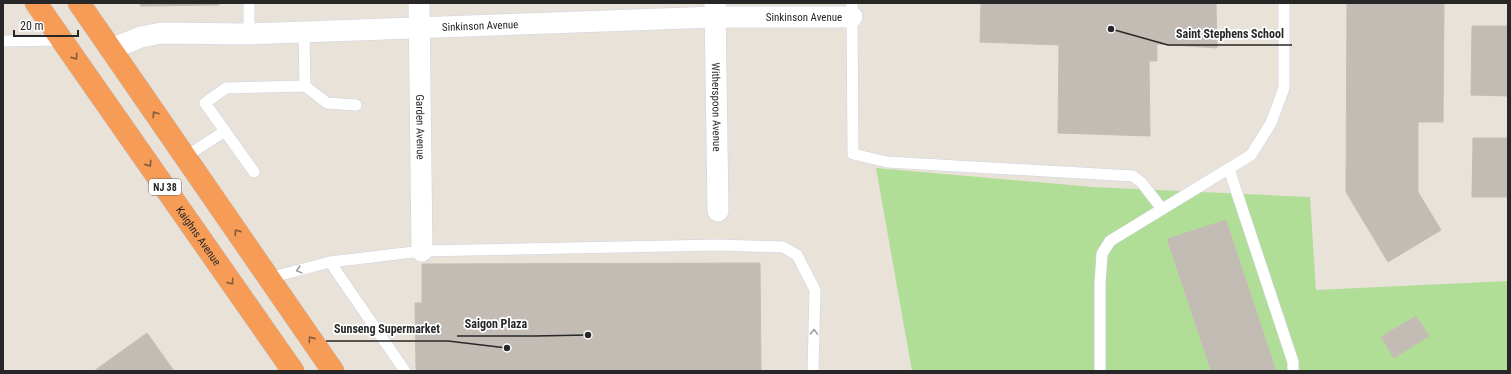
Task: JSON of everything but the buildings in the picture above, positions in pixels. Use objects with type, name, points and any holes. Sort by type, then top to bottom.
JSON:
[{"type":"highway","name":"Kaighns Avenue","points":[[36,3],[293,371]]},
{"type":"highway","name":"NJ 38","points":[[79,3],[334,371]]},
{"type":"street","name":"Garden Avenue","points":[[419,3],[422,251]]},
{"type":"street","name":"Sinkinson Avenue","points":[[111,49],[141,37],[160,33],[249,34],[419,29],[715,10],[852,10]]},
{"type":"street","name":"Witherspoon Avenue","points":[[715,10],[718,211]]},
{"type":"lane","points":[[249,3],[249,34]]},
{"type":"lane","points":[[1100,371],[1100,284],[1102,254],[1110,241],[1251,155],[1271,123],[1284,88],[1284,3]]},
{"type":"lane","points":[[852,10],[853,154],[887,162],[1133,176],[1142,183],[1162,209]]},
{"type":"lane","points":[[304,32],[305,86]]},
{"type":"lane","points":[[3,41],[62,40]]},
{"type":"lane","points":[[254,172],[205,103],[226,88],[305,86],[327,103],[356,105]]},
{"type":"lane","points":[[185,158],[225,131]]},
{"type":"lane","points":[[1229,169],[1293,362],[1293,371]]},
{"type":"lane","points":[[269,278],[330,262],[422,251],[718,245],[783,247],[797,255],[815,290],[813,371]]},
{"type":"lane","points":[[330,262],[405,371]]},
{"type":"green space","points":[[876,168],[1093,187],[1310,197],[1316,290],[1508,281],[1508,371],[912,371]]},
{"type":"place","name":"Saint Stephens School","points":[[1111,29]]},
{"type":"place","name":"Saigon Plaza","points":[[588,335]]},
{"type":"place","name":"Sunseng Supermarket","points":[[507,348]]}]
